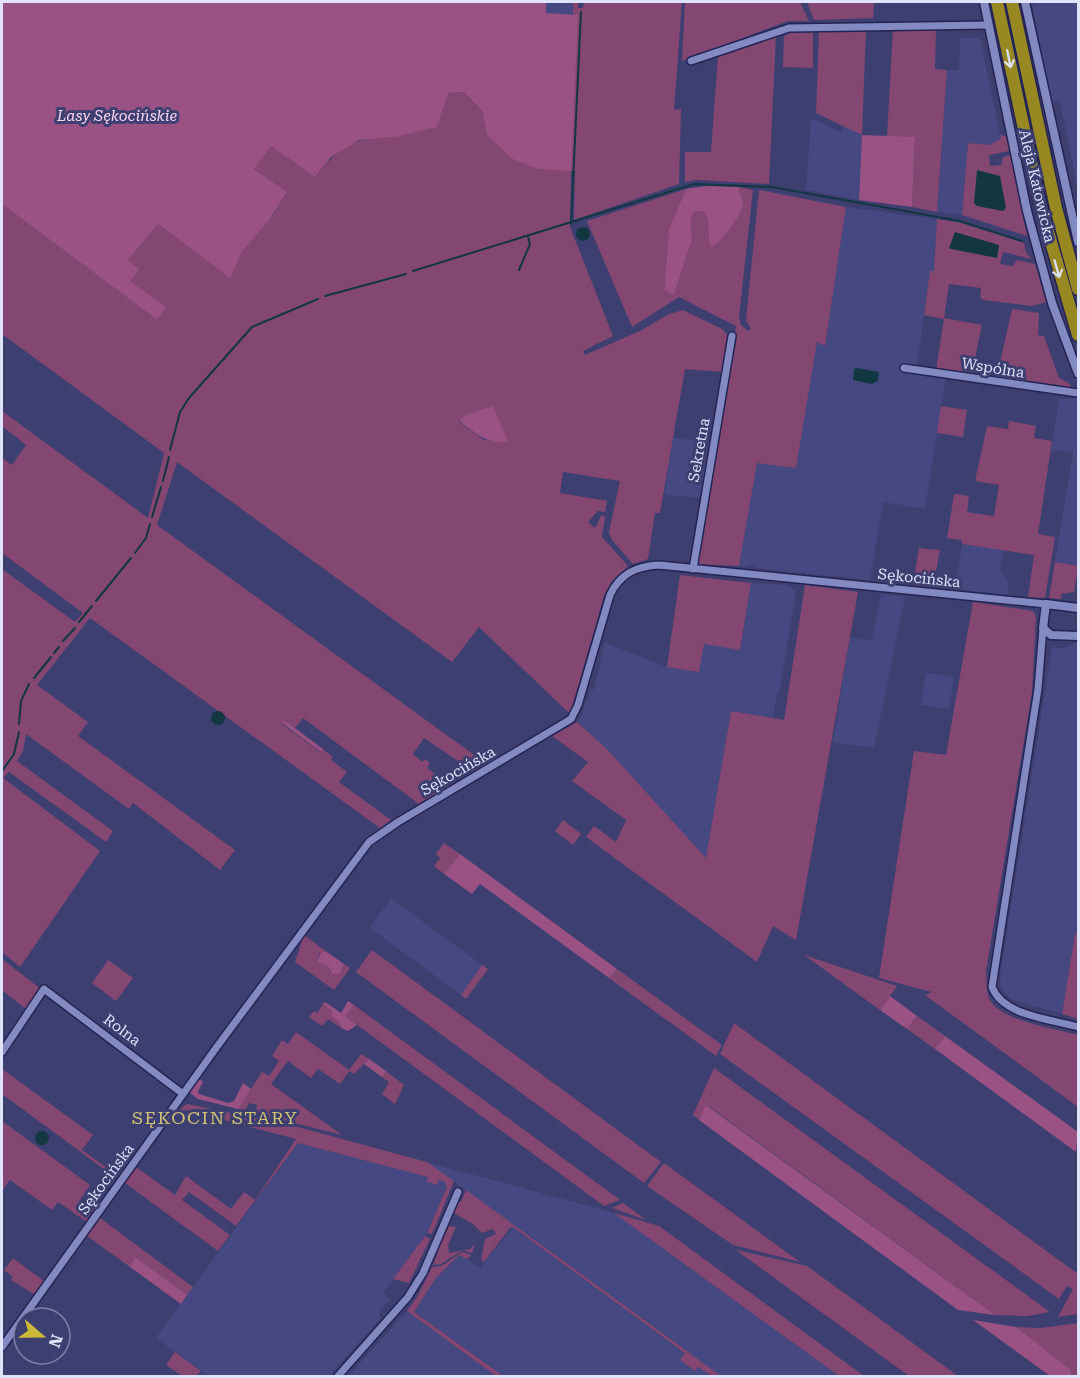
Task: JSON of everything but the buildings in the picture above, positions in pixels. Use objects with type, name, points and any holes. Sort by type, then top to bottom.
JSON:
[{"type":"highway","points":[[997,2],[1040,204],[1078,335]]},
{"type":"highway","points":[[1012,2],[1056,208],[1078,289]]},
{"type":"street","name":"Aleja Katowicka","points":[[984,2],[1027,212],[1052,303],[1078,373]]},
{"type":"street","name":"Aleja Katowicka","points":[[1025,2],[1078,242]]},
{"type":"street","points":[[691,61],[789,28],[989,25]]},
{"type":"street","name":"Sekretna","points":[[693,569],[732,336]]},
{"type":"street","name":"Wspólna","points":[[904,368],[1078,393]]},
{"type":"street","name":"Sękocińska","points":[[2,1347],[183,1094],[369,842],[398,822],[571,719],[580,699],[610,596],[618,581],[642,566],[693,569],[1078,608]]},
{"type":"street","points":[[1046,604],[1038,689],[992,987],[998,999],[1009,1007],[1078,1027]]},
{"type":"street","points":[[1043,628],[1051,634],[1078,636]]},
{"type":"street","name":"Rolna","points":[[2,1052],[45,989],[183,1094]]},
{"type":"street","points":[[338,1377],[399,1308],[423,1273],[458,1192]]},
{"type":"shaded area","points":[[546,2],[573,2],[573,15],[546,13]]},
{"type":"shaded area","points":[[573,2],[578,2],[578,8],[583,8],[584,2],[682,2],[674,110],[681,109],[679,184],[574,220],[575,171],[571,171],[570,227],[613,336],[583,351],[585,355],[642,330],[669,314],[683,310],[722,329],[728,335],[722,372],[685,369],[660,513],[655,513],[648,559],[633,564],[612,540],[609,532],[620,481],[563,472],[560,493],[607,501],[605,512],[598,511],[588,522],[595,528],[601,516],[605,516],[602,537],[628,566],[611,582],[604,596],[570,714],[479,627],[452,662],[177,462],[157,525],[488,765],[474,772],[424,738],[413,754],[422,762],[425,759],[430,763],[427,768],[451,786],[419,804],[303,718],[295,728],[284,720],[282,724],[320,752],[323,749],[333,757],[331,760],[347,772],[339,782],[391,820],[380,828],[90,618],[37,685],[88,722],[78,736],[235,850],[220,870],[133,803],[129,809],[26,734],[23,751],[17,761],[113,831],[106,842],[9,772],[3,778],[100,851],[20,967],[2,952],[2,569],[75,622],[83,613],[2,553],[2,458],[12,465],[26,445],[2,426],[2,411],[148,518],[164,453],[2,334],[2,204],[157,320],[130,281],[128,260],[158,224],[230,277],[242,252],[273,215],[287,192],[254,169],[271,145],[315,177],[341,149],[358,141],[395,137],[448,93],[464,92],[482,111],[487,135],[577,15],[573,15]],"holes":[[[493,407],[507,441],[484,440],[459,422],[467,414]]]},
{"type":"shaded area","points":[[685,2],[800,2],[809,21],[788,21],[682,61]]},
{"type":"shaded area","points":[[807,2],[874,2],[873,18],[814,20]]},
{"type":"shaded area","points":[[1032,2],[1078,2],[1078,191],[1060,101],[1051,102]]},
{"type":"shaded area","points":[[822,28],[866,29],[862,135],[816,113],[819,31]]},
{"type":"shaded area","points":[[893,29],[936,31],[935,69],[947,70],[937,212],[912,207],[915,138],[887,137]]},
{"type":"shaded area","points":[[794,30],[813,30],[813,68],[783,67],[784,36]]},
{"type":"shaded area","points":[[776,34],[769,184],[697,180],[685,182],[685,152],[711,152],[718,55]]},
{"type":"shaded area","points":[[960,38],[980,38],[1001,139],[989,145],[968,143],[962,215],[937,212],[947,70],[959,70]]},
{"type":"shaded area","points":[[811,118],[842,133],[844,126],[862,135],[859,200],[806,190]]},
{"type":"shaded area","points":[[1000,135],[1006,136],[1009,151],[989,155],[990,166],[1002,165],[1002,158],[1010,155],[1027,236],[962,215],[968,143],[989,145],[1001,139]]},
{"type":"shaded area","points":[[977,170],[1000,176],[1006,208],[1003,211],[977,206],[974,203]]},
{"type":"shaded area","points":[[739,187],[753,190],[739,317],[741,325],[748,331],[751,329],[746,320],[759,190],[846,207],[825,346],[817,342],[796,468],[757,463],[739,566],[697,564],[736,326],[679,297],[632,327],[587,221],[686,189],[669,230],[664,290],[674,295],[692,240],[691,219],[694,211],[704,212],[708,220],[709,242],[711,246],[715,244],[730,229],[741,211],[743,204]]},
{"type":"shaded area","points":[[846,207],[937,219],[934,271],[930,272],[916,373],[946,378],[925,509],[883,502],[870,580],[756,568],[755,565],[750,564],[748,567],[739,566],[757,462],[796,468],[817,342],[825,345]]},
{"type":"shaded area","points":[[937,219],[961,223],[1024,243],[1026,253],[1032,259],[1003,252],[1000,264],[1013,266],[1017,260],[1035,264],[1046,302],[1032,306],[983,300],[980,297],[981,288],[949,284],[944,318],[982,325],[971,377],[936,371],[944,319],[924,315],[930,271],[934,271]]},
{"type":"shaded area","points":[[580,227],[586,227],[590,234],[586,241],[580,241],[576,237],[576,231]]},
{"type":"shaded area","points":[[955,232],[999,245],[997,258],[949,248]]},
{"type":"shaded area","points":[[1012,309],[1039,313],[1038,335],[1044,336],[1059,378],[1070,384],[1072,390],[996,380]]},
{"type":"shaded area","points":[[854,369],[879,372],[878,381],[872,384],[853,380]]},
{"type":"shaded area","points":[[1078,398],[1078,566],[1055,562],[1073,452],[1051,451],[1059,399]]},
{"type":"shaded area","points":[[941,406],[967,410],[963,437],[937,433]]},
{"type":"shaded area","points":[[1009,421],[1036,426],[1034,438],[1052,441],[1038,534],[1055,537],[1045,598],[1028,597],[1034,555],[962,544],[962,540],[947,538],[954,494],[969,496],[967,512],[994,516],[999,485],[975,481],[987,426],[1008,429]]},
{"type":"shaded area","points":[[673,438],[711,442],[701,498],[664,495]]},
{"type":"shaded area","points":[[962,544],[1003,550],[1000,570],[1009,582],[1007,595],[956,589]]},
{"type":"shaded area","points":[[919,548],[940,550],[935,577],[927,586],[913,585]]},
{"type":"shaded area","points":[[1055,562],[1078,566],[1074,592],[1061,594],[1061,599],[1049,598]]},
{"type":"shaded area","points":[[680,575],[751,583],[740,650],[704,644],[699,672],[667,667]]},
{"type":"shaded area","points":[[751,583],[787,585],[796,591],[773,718],[731,711],[706,859],[607,749],[578,723],[591,690],[594,690],[605,643],[667,667],[698,672],[703,643],[741,649]]},
{"type":"shaded area","points":[[805,585],[858,592],[796,940],[773,926],[757,962],[586,837],[594,826],[616,842],[626,820],[572,781],[588,762],[552,736],[577,722],[607,749],[706,858],[731,711],[784,720]]},
{"type":"shaded area","points":[[881,594],[905,597],[874,748],[833,742],[850,637],[872,641]]},
{"type":"shaded area","points":[[973,602],[1033,611],[1036,617],[1032,692],[986,971],[987,992],[992,1003],[1008,1015],[1078,1035],[1078,1107],[925,995],[932,992],[879,978],[914,751],[946,755]]},
{"type":"shaded area","points":[[1078,643],[1078,934],[1075,935],[1062,1014],[1010,999],[1001,988],[1000,976],[1052,647],[1061,649]]},
{"type":"shaded area","points":[[926,673],[954,677],[949,709],[921,705]]},
{"type":"shaded area","points":[[218,711],[223,713],[225,718],[223,723],[218,725],[213,723],[211,718],[213,713]]},
{"type":"shaded area","points":[[563,820],[581,834],[573,845],[555,831]]},
{"type":"shaded area","points":[[444,843],[460,854],[444,874],[434,866],[440,858],[436,854]]},
{"type":"shaded area","points":[[391,898],[482,965],[461,995],[370,928]]},
{"type":"shaded area","points":[[1075,934],[1078,935],[1078,1019],[1062,1014]]},
{"type":"shaded area","points":[[304,935],[327,952],[320,952],[317,960],[329,967],[331,973],[342,970],[344,964],[350,968],[334,990],[295,962]]},
{"type":"shaded area","points":[[372,950],[661,1162],[644,1183],[356,972]]},
{"type":"shaded area","points":[[804,955],[897,986],[880,1010]]},
{"type":"shaded area","points":[[2,959],[41,989],[27,1010],[2,990]]},
{"type":"shaded area","points":[[108,960],[133,978],[116,1001],[92,983]]},
{"type":"shaded area","points":[[482,965],[488,969],[466,999],[461,995]]},
{"type":"shaded area","points":[[617,969],[722,1045],[716,1056],[609,978]]},
{"type":"shaded area","points":[[323,1004],[332,1011],[332,1017],[340,1023],[341,1028],[328,1019],[322,1026],[309,1017],[314,1011],[317,1013]]},
{"type":"shaded area","points":[[354,1005],[620,1200],[604,1206],[345,1016]]},
{"type":"shaded area","points":[[917,1016],[945,1036],[935,1049],[907,1029]]},
{"type":"shaded area","points":[[734,1023],[1078,1274],[1078,1314],[1058,1317],[1073,1289],[1067,1286],[1059,1299],[720,1054]]},
{"type":"shaded area","points":[[296,1032],[349,1070],[361,1054],[369,1059],[354,1074],[349,1071],[340,1084],[318,1069],[311,1078],[288,1061],[271,1084],[342,1135],[255,1113],[257,1105],[249,1103],[245,1111],[238,1109],[262,1072],[269,1076],[279,1061],[272,1056],[282,1040],[288,1044]]},
{"type":"shaded area","points":[[714,1068],[1050,1312],[1027,1316],[995,1315],[707,1105],[699,1120],[693,1115]]},
{"type":"shaded area","points":[[2,1069],[93,1135],[82,1150],[118,1176],[116,1178],[2,1094]]},
{"type":"shaded area","points":[[386,1071],[404,1085],[395,1104],[382,1094],[389,1082],[382,1077]]},
{"type":"shaded area","points":[[187,1104],[283,1123],[427,1162],[454,1181],[432,1234],[427,1233],[447,1187],[444,1181],[439,1180],[437,1185],[427,1182],[428,1177],[298,1143],[236,1226],[189,1192],[182,1200],[230,1235],[218,1251],[125,1183],[136,1167],[175,1195],[186,1176],[231,1209],[244,1192],[255,1200],[296,1139],[186,1110],[177,1111]]},
{"type":"shaded area","points":[[2,1121],[90,1185],[80,1200],[94,1210],[87,1222],[58,1202],[52,1210],[10,1180],[2,1191]]},
{"type":"shaded area","points":[[39,1131],[45,1131],[49,1138],[45,1145],[39,1145],[35,1141],[35,1135]]},
{"type":"shaded area","points":[[298,1143],[429,1177],[437,1184],[439,1180],[444,1181],[447,1187],[425,1236],[383,1293],[390,1299],[379,1311],[381,1318],[329,1376],[209,1376],[156,1338]]},
{"type":"shaded area","points":[[427,1162],[614,1213],[839,1376],[721,1376]]},
{"type":"shaded area","points":[[664,1163],[800,1262],[733,1245],[647,1186]]},
{"type":"shaded area","points":[[466,1190],[721,1376],[712,1376],[698,1367],[695,1371],[680,1360],[685,1353],[513,1227],[484,1262],[481,1260],[485,1239],[496,1234],[493,1229],[482,1233],[473,1224],[454,1213],[456,1201],[461,1202]]},
{"type":"shaded area","points":[[623,1203],[646,1220],[612,1208]]},
{"type":"shaded area","points":[[614,1213],[659,1226],[864,1376],[839,1376]]},
{"type":"shaded area","points":[[100,1218],[193,1287],[187,1295],[135,1257],[130,1267],[87,1236]]},
{"type":"shaded area","points":[[449,1226],[456,1227],[448,1245],[449,1253],[462,1250],[441,1264],[433,1265],[438,1252],[436,1247]]},
{"type":"shaded area","points":[[513,1227],[685,1353],[680,1360],[695,1371],[698,1367],[712,1376],[503,1376],[414,1312],[436,1278],[459,1255],[481,1267]]},
{"type":"shaded area","points":[[425,1236],[430,1239],[409,1283],[393,1279]]},
{"type":"shaded area","points":[[475,1244],[472,1253],[464,1250],[470,1249]]},
{"type":"shaded area","points":[[736,1250],[807,1266],[958,1376],[909,1376]]},
{"type":"shaded area","points":[[463,1252],[471,1255],[467,1259],[459,1255],[436,1278],[414,1312],[503,1376],[496,1376],[407,1311],[432,1267],[445,1264]]},
{"type":"shaded area","points":[[13,1258],[44,1281],[34,1294],[11,1280],[13,1277],[4,1270]]},
{"type":"shaded area","points":[[407,1311],[496,1376],[348,1376]]},
{"type":"shaded area","points":[[1078,1323],[1078,1376],[1072,1376],[1070,1369],[1016,1327],[1041,1328]]},
{"type":"shaded area","points":[[175,1352],[201,1371],[196,1376],[182,1376],[166,1365]]},
{"type":"green space","name":"Lasy Sękocińskie","points":[[2,2],[546,2],[546,13],[578,15],[571,171],[538,169],[513,159],[487,135],[482,111],[464,92],[448,93],[437,127],[395,137],[359,140],[331,157],[315,177],[271,146],[254,169],[287,192],[270,219],[242,252],[230,278],[158,224],[128,260],[139,269],[130,281],[166,307],[157,320],[2,204]]},
{"type":"green space","points":[[862,135],[915,137],[912,207],[859,200]]},
{"type":"green space","points":[[706,186],[739,187],[743,206],[730,229],[720,241],[711,247],[706,216],[704,212],[694,211],[691,219],[692,240],[674,295],[664,290],[669,229],[686,189]]},
{"type":"green space","points":[[493,406],[507,442],[487,439],[459,421],[467,414]]},
{"type":"green space","points":[[284,720],[323,749],[321,752],[282,723]]},
{"type":"green space","points":[[460,854],[617,969],[609,978],[480,884],[472,894],[444,874]]},
{"type":"green space","points":[[321,952],[327,952],[344,964],[340,973],[332,974],[329,967],[317,961]]},
{"type":"green space","points":[[890,996],[917,1016],[907,1029],[880,1010]]},
{"type":"green space","points":[[348,1001],[354,1005],[345,1016],[357,1025],[348,1031],[341,1028],[340,1023],[332,1017],[332,1011],[323,1004],[325,1002],[341,1013]]},
{"type":"green space","points":[[945,1036],[1078,1132],[1076,1152],[935,1049]]},
{"type":"green space","points":[[369,1059],[386,1071],[382,1077],[364,1064]]},
{"type":"green space","points":[[199,1078],[203,1082],[198,1091],[199,1094],[228,1103],[234,1101],[243,1083],[251,1089],[238,1109],[198,1099],[189,1092]]},
{"type":"green space","points":[[706,1105],[995,1315],[958,1310],[699,1120]]},
{"type":"green space","points":[[135,1257],[187,1295],[181,1304],[130,1267]]},
{"type":"green space","points":[[973,1320],[1016,1327],[1070,1369],[1072,1376],[1050,1376]]},
{"type":"waterway","points":[[571,224],[581,12]]},
{"type":"waterway","points":[[413,271],[694,184],[772,187],[960,221],[1022,241]]},
{"type":"waterway","points":[[519,270],[530,244],[528,237]]},
{"type":"waterway","points":[[325,296],[406,274]]},
{"type":"waterway","points":[[170,450],[180,412],[189,398],[252,327],[318,299]]},
{"type":"waterway","points":[[163,481],[169,457]]},
{"type":"waterway","points":[[152,517],[161,487]]},
{"type":"waterway","points":[[135,553],[146,538],[150,524]]},
{"type":"waterway","points":[[96,601],[131,558]]},
{"type":"waterway","points":[[79,622],[92,606]]},
{"type":"waterway","points":[[63,641],[75,628]]},
{"type":"waterway","points":[[54,653],[59,647]]},
{"type":"waterway","points":[[34,678],[51,657]]},
{"type":"waterway","points":[[19,724],[21,701],[29,684]]},
{"type":"waterway","points":[[2,771],[14,754],[19,732]]},
{"type":"district","name":"SĘKOCIN STARY","points":[[215,1118]]}]
